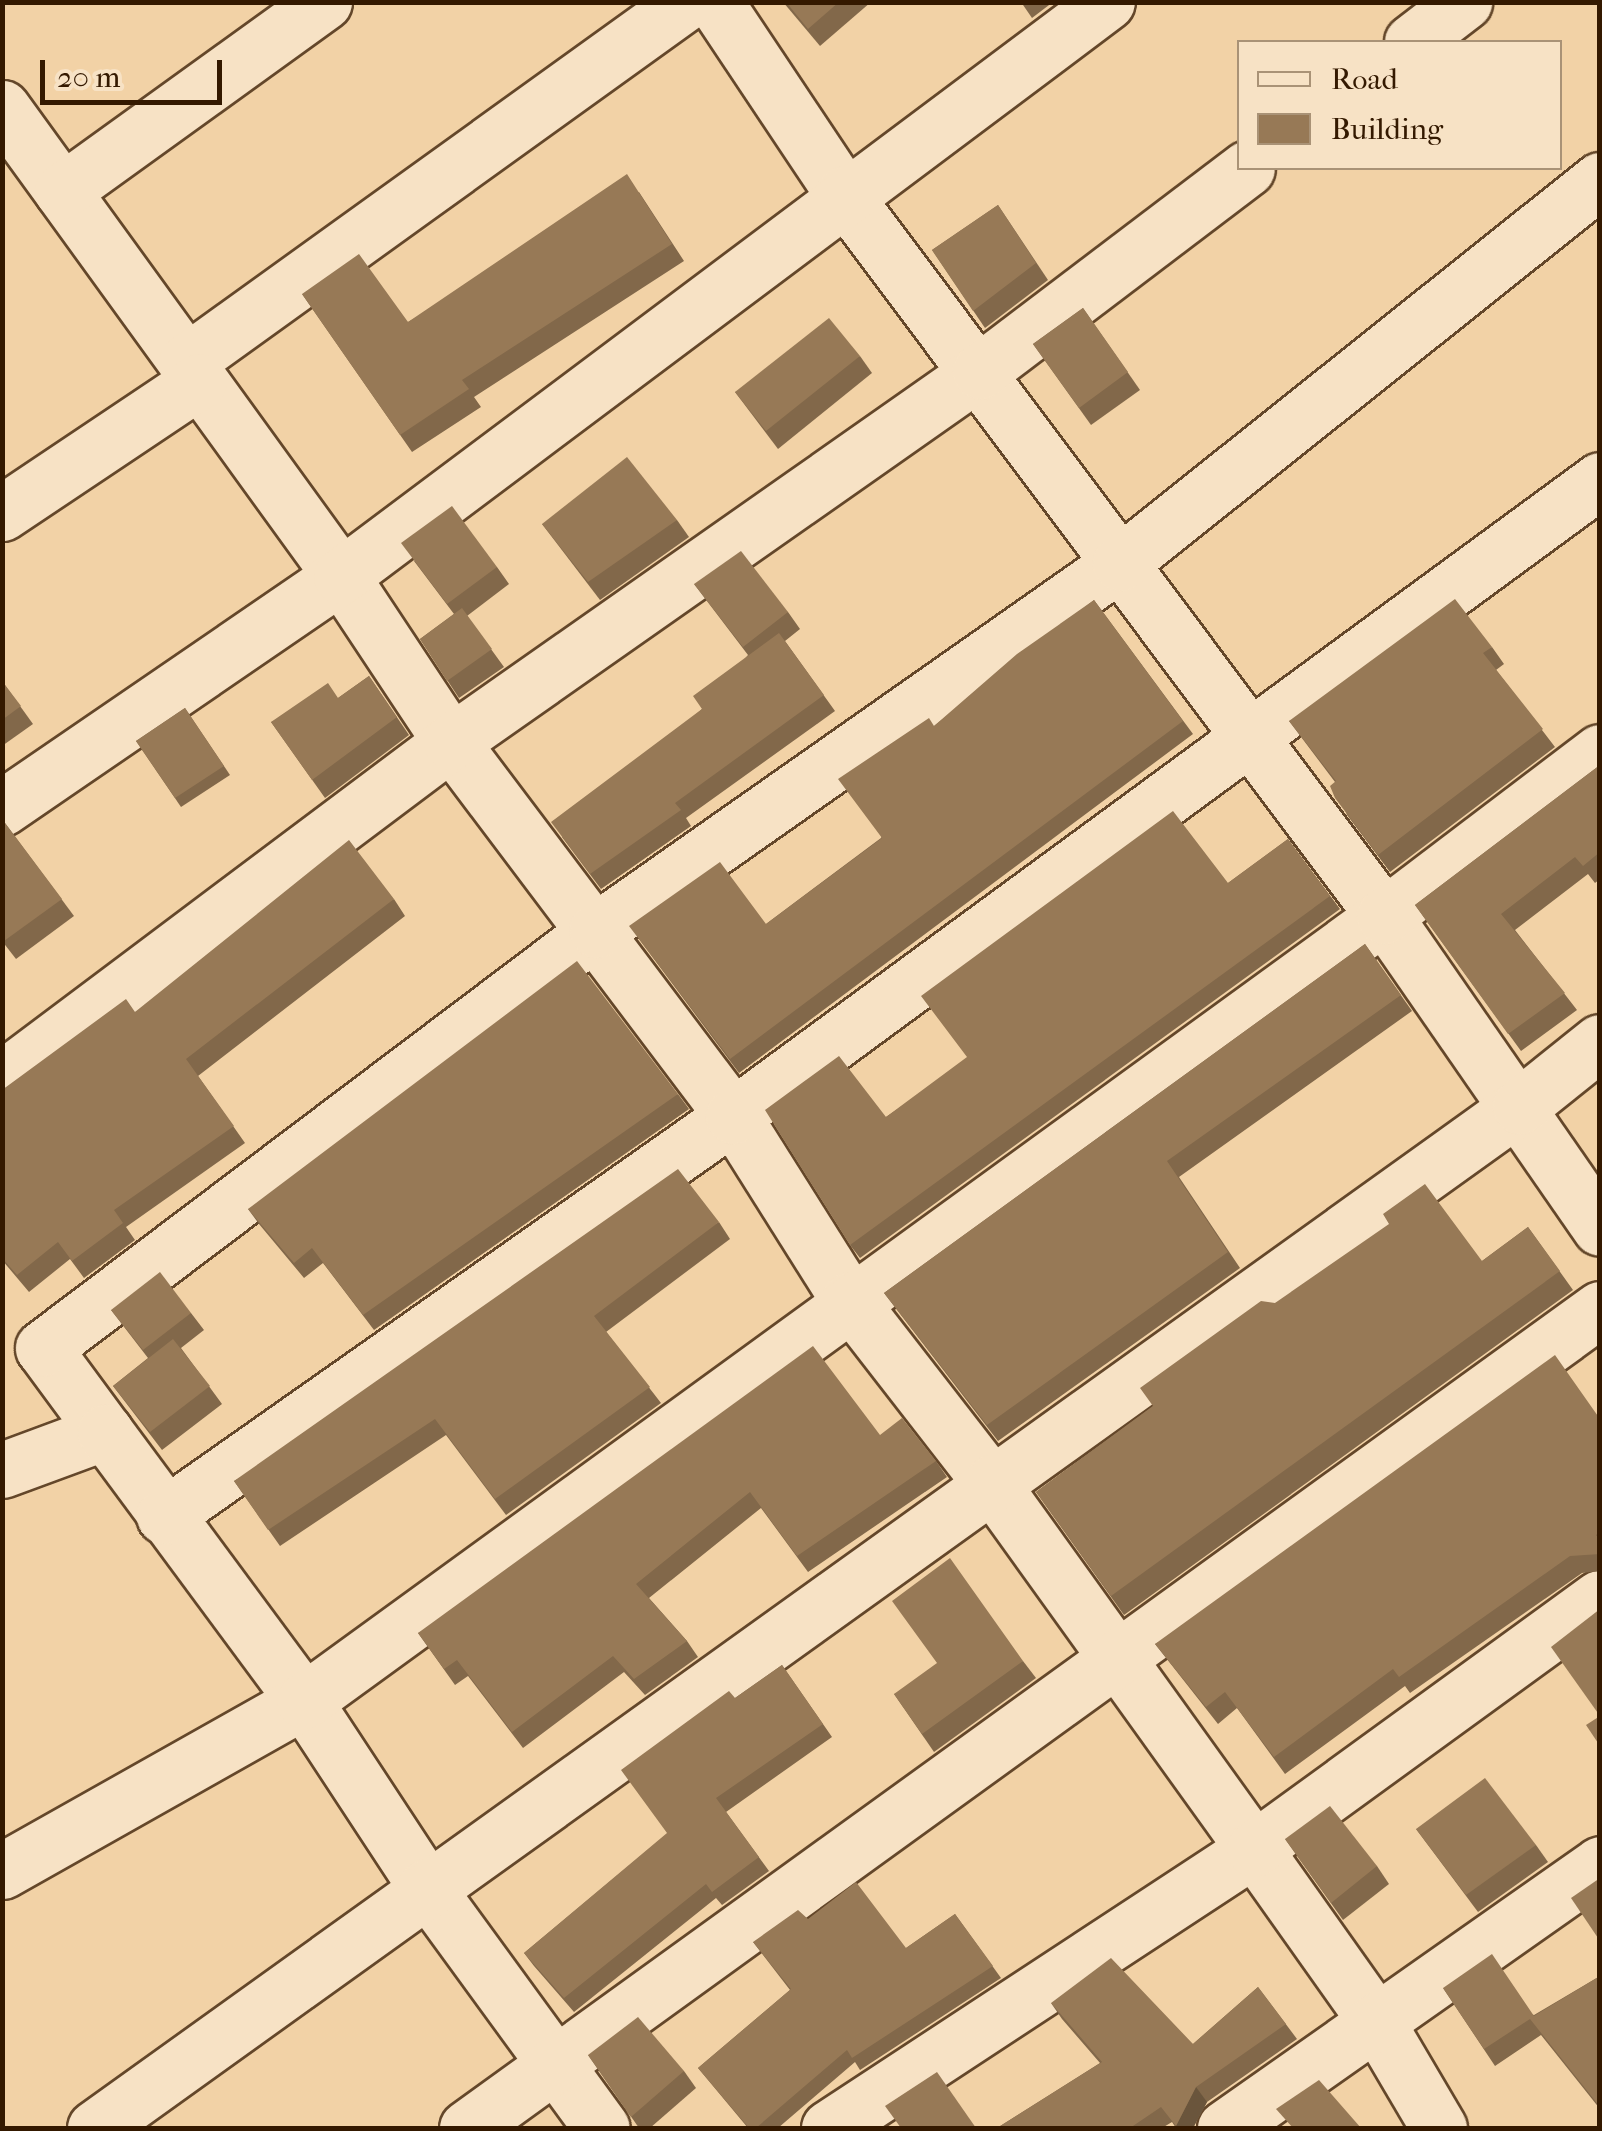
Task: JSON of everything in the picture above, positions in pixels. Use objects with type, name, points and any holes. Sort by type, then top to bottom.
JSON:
[{"type":"street","points":[[62,191],[324,2]]},
{"type":"street","points":[[2,513],[686,2]]},
{"type":"street","points":[[714,2],[843,194],[980,371],[1245,734],[1384,916],[1520,1106],[1600,1228]]},
{"type":"street","points":[[2,808],[341,576],[843,194],[1107,2]]},
{"type":"street","points":[[1415,40],[1464,2]]},
{"type":"street","points":[[2,108],[341,576],[451,742],[597,930],[733,1116],[850,1300],[991,1483],[1376,2021],[1439,2128]]},
{"type":"street","points":[[2,1078],[451,742],[980,371],[1244,170]]},
{"type":"street","points":[[602,2128],[426,1887],[304,1702],[43,1348],[597,930],[1120,563],[1600,180]]},
{"type":"street","points":[[164,1516],[733,1116],[1245,734],[1600,480]]},
{"type":"street","points":[[2,1871],[304,1702],[850,1300],[1384,916],[1600,752]]},
{"type":"street","points":[[95,2128],[1520,1106],[1600,1042]]},
{"type":"street","points":[[467,2128],[1117,1664],[1600,1310]]},
{"type":"street","points":[[2,1470],[105,1432]]},
{"type":"street","points":[[828,2128],[1254,1849],[1600,1598]]},
{"type":"street","points":[[1225,2128],[1600,1864]]},
{"type":"building","points":[[786,2],[839,2],[808,29]]},
{"type":"building","points":[[627,174],[672,244],[462,380],[469,389],[400,435],[302,294],[359,254],[408,322]]},
{"type":"building","points":[[998,205],[1036,263],[973,311],[932,250]]},
{"type":"building","points":[[1083,308],[1128,372],[1079,408],[1033,344]]},
{"type":"building","points":[[829,318],[860,356],[766,431],[735,392]]},
{"type":"building","points":[[627,457],[677,520],[588,582],[542,524]]},
{"type":"building","points":[[452,506],[497,567],[447,604],[401,543]]},
{"type":"building","points":[[741,551],[788,612],[743,647],[694,584]]},
{"type":"building","points":[[1455,599],[1492,647],[1483,653],[1543,729],[1378,855],[1335,798],[1330,786],[1336,781],[1289,721]]},
{"type":"building","points":[[1094,600],[1183,721],[730,1059],[629,926],[720,862],[766,924],[882,838],[838,779],[929,718],[934,726],[1017,654]]},
{"type":"building","points":[[462,608],[492,649],[447,681],[420,639]]},
{"type":"building","points":[[779,633],[824,695],[675,803],[681,810],[590,874],[551,822],[702,709],[693,696]]},
{"type":"building","points":[[369,676],[397,717],[312,780],[271,722],[328,683],[338,698]]},
{"type":"building","points":[[2,681],[21,706],[2,720]]},
{"type":"building","points":[[185,708],[224,766],[175,798],[136,741]]},
{"type":"building","points":[[1600,765],[1600,852],[1583,866],[1575,857],[1501,914],[1565,993],[1508,1034],[1415,905]]},
{"type":"building","points":[[1173,811],[1228,883],[1288,839],[1330,896],[850,1245],[765,1110],[839,1056],[886,1117],[967,1057],[921,996]]},
{"type":"building","points":[[2,819],[62,899],[4,941],[2,940]]},
{"type":"building","points":[[349,840],[394,899],[186,1059],[234,1126],[114,1210],[123,1223],[72,1261],[58,1242],[17,1275],[2,1258],[2,1090],[126,999],[135,1012]]},
{"type":"building","points":[[1365,944],[1401,995],[1167,1161],[1228,1252],[987,1425],[884,1293]]},
{"type":"building","points":[[577,961],[678,1094],[363,1315],[312,1248],[294,1263],[248,1209]]},
{"type":"building","points":[[678,1169],[719,1222],[594,1316],[650,1387],[495,1499],[435,1419],[268,1530],[234,1481]]},
{"type":"building","points":[[1425,1184],[1482,1261],[1528,1227],[1560,1271],[1111,1596],[1036,1492],[1153,1406],[1140,1388],[1261,1301],[1275,1303],[1389,1224],[1383,1214]]},
{"type":"building","points":[[160,1272],[191,1313],[143,1350],[111,1310]]},
{"type":"building","points":[[173,1339],[210,1386],[150,1432],[113,1386]]},
{"type":"building","points":[[813,1346],[880,1435],[902,1418],[936,1461],[797,1556],[750,1492],[636,1584],[687,1641],[634,1679],[613,1656],[512,1732],[457,1660],[444,1669],[418,1633]]},
{"type":"building","points":[[1555,1355],[1600,1419],[1600,1532],[1596,1535],[1600,1554],[1570,1556],[1399,1677],[1393,1669],[1274,1757],[1225,1692],[1206,1707],[1155,1644]]},
{"type":"building","points":[[950,1558],[1023,1661],[922,1734],[894,1694],[937,1663],[892,1601]]},
{"type":"building","points":[[1600,1609],[1600,1716],[1551,1647]]},
{"type":"building","points":[[782,1665],[823,1724],[716,1798],[759,1857],[712,1892],[706,1884],[564,1998],[524,1953],[667,1833],[621,1770],[729,1691],[735,1698]]},
{"type":"building","points":[[1600,1716],[1600,1746],[1586,1725]]},
{"type":"building","points":[[1485,1778],[1536,1845],[1466,1895],[1416,1829]]},
{"type":"building","points":[[1330,1806],[1377,1866],[1331,1903],[1285,1839]]},
{"type":"building","points":[[1600,1878],[1600,1941],[1571,1898]]},
{"type":"building","points":[[856,1882],[906,1948],[955,1914],[993,1966],[852,2058],[847,2050],[756,2128],[749,2128],[698,2068],[791,1989],[753,1942],[798,1910],[808,1919]]},
{"type":"building","points":[[1492,1954],[1534,2016],[1600,1976],[1600,2107],[1530,2019],[1484,2049],[1443,1988]]},
{"type":"building","points":[[1111,1958],[1193,2044],[1258,1987],[1286,2024],[1196,2087],[1176,2126],[1161,2107],[1130,2128],[997,2128],[1102,2062],[1051,2003]]},
{"type":"building","points":[[638,2017],[684,2071],[631,2117],[588,2055]]},
{"type":"building","points":[[937,2072],[976,2128],[901,2128],[885,2106]]},
{"type":"building","points":[[1319,2080],[1361,2128],[1293,2128],[1276,2109]]}]
